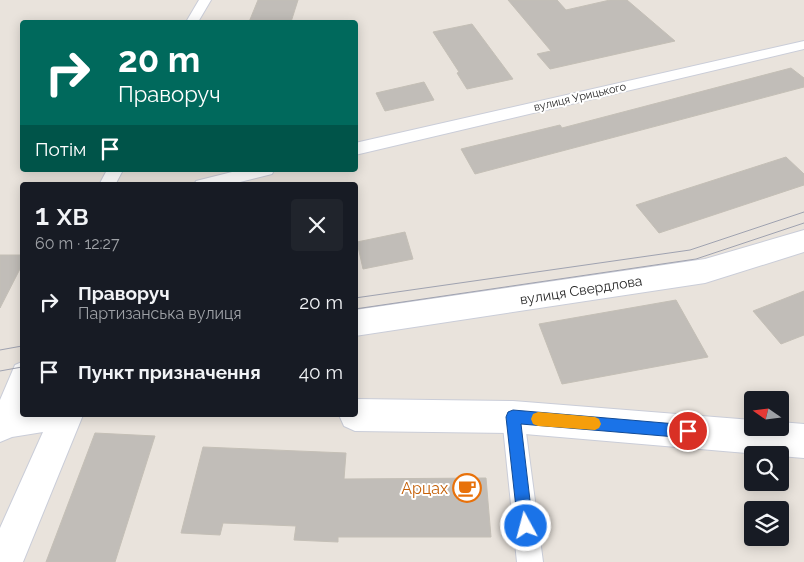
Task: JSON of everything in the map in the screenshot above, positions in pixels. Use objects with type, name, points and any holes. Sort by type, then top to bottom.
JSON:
[{"type":"street","points":[[193,20],[205,0]]},
{"type":"street","name":"вулиця Урицького","points":[[358,148],[804,45]]},
{"type":"street","points":[[215,182],[257,172]]},
{"type":"street","name":"вулиця Свердлова","points":[[358,323],[705,271],[804,241]]},
{"type":"street","points":[[1,424],[20,377]]},
{"type":"street","points":[[358,415],[513,417],[804,441]]},
{"type":"street","points":[[1,424],[36,417]]},
{"type":"street","points":[[4,562],[66,417]]},
{"type":"street","points":[[513,417],[530,562]]},
{"type":"building","points":[[258,0],[298,0],[292,20],[250,20]]},
{"type":"building","points":[[508,0],[557,0],[566,10],[610,0],[627,0],[675,41],[550,69],[537,54],[551,51]]},
{"type":"building","points":[[472,24],[513,79],[467,89],[457,73],[459,72],[433,32]]},
{"type":"building","points":[[791,68],[804,78],[804,87],[475,174],[461,149],[560,125],[562,128]]},
{"type":"building","points":[[424,82],[434,100],[385,111],[376,93]]},
{"type":"building","points":[[786,157],[804,174],[804,185],[659,233],[636,205]]},
{"type":"building","points":[[405,232],[413,259],[363,269],[358,242]]},
{"type":"building","points":[[0,255],[20,255],[20,269],[0,308]]},
{"type":"building","points":[[804,291],[804,335],[781,344],[753,311]]},
{"type":"building","points":[[676,300],[708,357],[562,384],[539,324]]},
{"type":"building","points":[[95,433],[155,436],[115,562],[46,562]]},
{"type":"building","points":[[203,447],[346,453],[344,479],[486,478],[491,537],[338,537],[338,542],[294,540],[296,526],[223,523],[220,535],[181,533]]},
{"type":"tram line","points":[[358,298],[690,250],[804,212]]},
{"type":"tram line","points":[[358,309],[696,259],[804,223]]},
{"type":"tram line","points":[[0,350],[20,346]]},
{"type":"tram line","points":[[0,371],[20,367]]},
{"type":"slow traffic","points":[[538,419],[595,424]]},
{"type":"place","name":"Арцах","points":[[467,488]]},
{"type":"route","points":[[526,526],[513,417],[688,431]]}]
